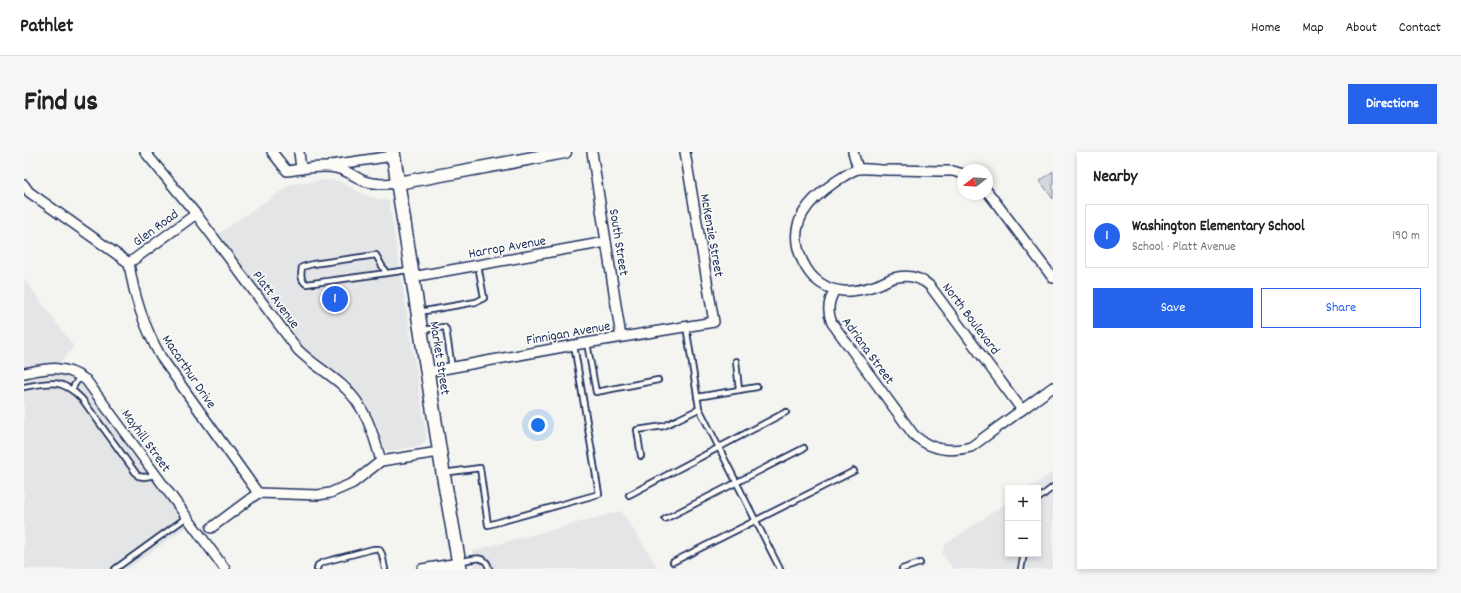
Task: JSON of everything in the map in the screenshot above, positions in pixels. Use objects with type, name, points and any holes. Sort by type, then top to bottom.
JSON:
[{"type":"main road","name":"Market Street","points":[[393,154],[439,452],[459,566]]},
{"type":"street","name":"Platt Avenue","points":[[145,152],[196,214],[298,350],[308,360],[343,386],[354,397],[370,424],[381,461]]},
{"type":"street","points":[[272,152],[287,171],[393,154]]},
{"type":"street","points":[[299,152],[301,169]]},
{"type":"street","points":[[322,166],[343,170],[364,181],[383,185],[565,152]]},
{"type":"street","name":"South Street","points":[[592,152],[621,337]]},
{"type":"street","name":"McKenzie Street","points":[[685,152],[714,322]]},
{"type":"street","points":[[853,152],[858,169]]},
{"type":"street","points":[[835,290],[822,284],[814,278],[798,250],[797,231],[800,220],[804,210],[817,196],[841,178],[858,169],[957,173]]},
{"type":"street","points":[[26,191],[129,263]]},
{"type":"street","points":[[993,199],[1053,278]]},
{"type":"street","name":"Glen Road","points":[[129,263],[196,214]]},
{"type":"street","name":"Harrop Avenue","points":[[411,273],[478,265],[606,242]]},
{"type":"street","name":"Macarthur Drive","points":[[129,263],[131,279],[138,306],[150,338],[258,492]]},
{"type":"street","name":"North Boulevard","points":[[835,290],[845,292],[856,291],[902,276],[918,278],[926,283],[930,286],[1022,410]]},
{"type":"street","name":"Adriana Street","points":[[835,290],[830,301],[829,309],[829,317],[832,323],[912,434],[920,441],[939,449],[950,451],[971,447],[1053,387]]},
{"type":"street","name":"Finnigan Avenue","points":[[427,372],[574,345],[714,322]]},
{"type":"street","name":"Mayhill Street","points":[[24,373],[50,368],[60,368],[68,370],[86,380],[225,569]]},
{"type":"street","points":[[211,528],[258,492],[318,495],[330,493],[353,483],[381,461],[439,452]]},
{"type":"street","points":[[422,569],[459,566]]},
{"type":"lane","points":[[386,273],[376,255],[313,264],[302,267],[301,275],[302,281],[306,284],[386,273],[411,273]]},
{"type":"lane","points":[[418,312],[476,302],[484,298],[478,265]]},
{"type":"lane","points":[[686,326],[699,409],[780,569]]},
{"type":"lane","points":[[421,330],[444,327],[446,330],[452,368]]},
{"type":"lane","points":[[588,343],[596,392],[658,380]]},
{"type":"lane","points":[[443,473],[480,468],[488,525],[599,494],[574,345]]},
{"type":"lane","points":[[736,361],[739,390]]},
{"type":"lane","points":[[72,389],[80,376]]},
{"type":"lane","points":[[24,388],[54,382],[72,389],[82,399],[138,476],[144,478],[156,475]]},
{"type":"lane","points":[[697,397],[757,387]]},
{"type":"lane","points":[[641,456],[636,430],[664,426],[699,409]]},
{"type":"lane","points":[[629,495],[786,412]]},
{"type":"lane","points":[[665,519],[737,484],[804,448]]},
{"type":"lane","points":[[673,562],[854,472]]},
{"type":"lane","points":[[1041,497],[1053,487]]},
{"type":"lane","points":[[116,569],[187,517]]},
{"type":"lane","points":[[317,569],[318,565],[324,562],[373,549],[379,549],[382,554],[385,569]]},
{"type":"lane","points":[[459,566],[478,557],[488,564],[489,569]]},
{"type":"lane","points":[[1021,569],[1023,557]]},
{"type":"lane","points":[[902,569],[920,563]]},
{"type":"shaded area","points":[[1053,171],[1053,199],[1040,181]]},
{"type":"shaded area","points":[[326,180],[338,181],[369,197],[389,201],[426,433],[426,440],[420,446],[388,451],[383,445],[379,430],[368,408],[348,381],[304,350],[218,234],[291,184]]},
{"type":"shaded area","points":[[24,278],[74,347],[57,366],[84,377],[193,522],[128,569],[24,569]]},
{"type":"shaded area","points":[[1053,472],[1053,569],[953,569],[942,553],[946,544],[1005,504],[1005,557],[1041,557],[1041,485],[1034,485]]},
{"type":"shaded area","points":[[621,511],[659,569],[474,569],[472,551]]},
{"type":"place","name":"Washington Elementary School","points":[[335,299]]}]
